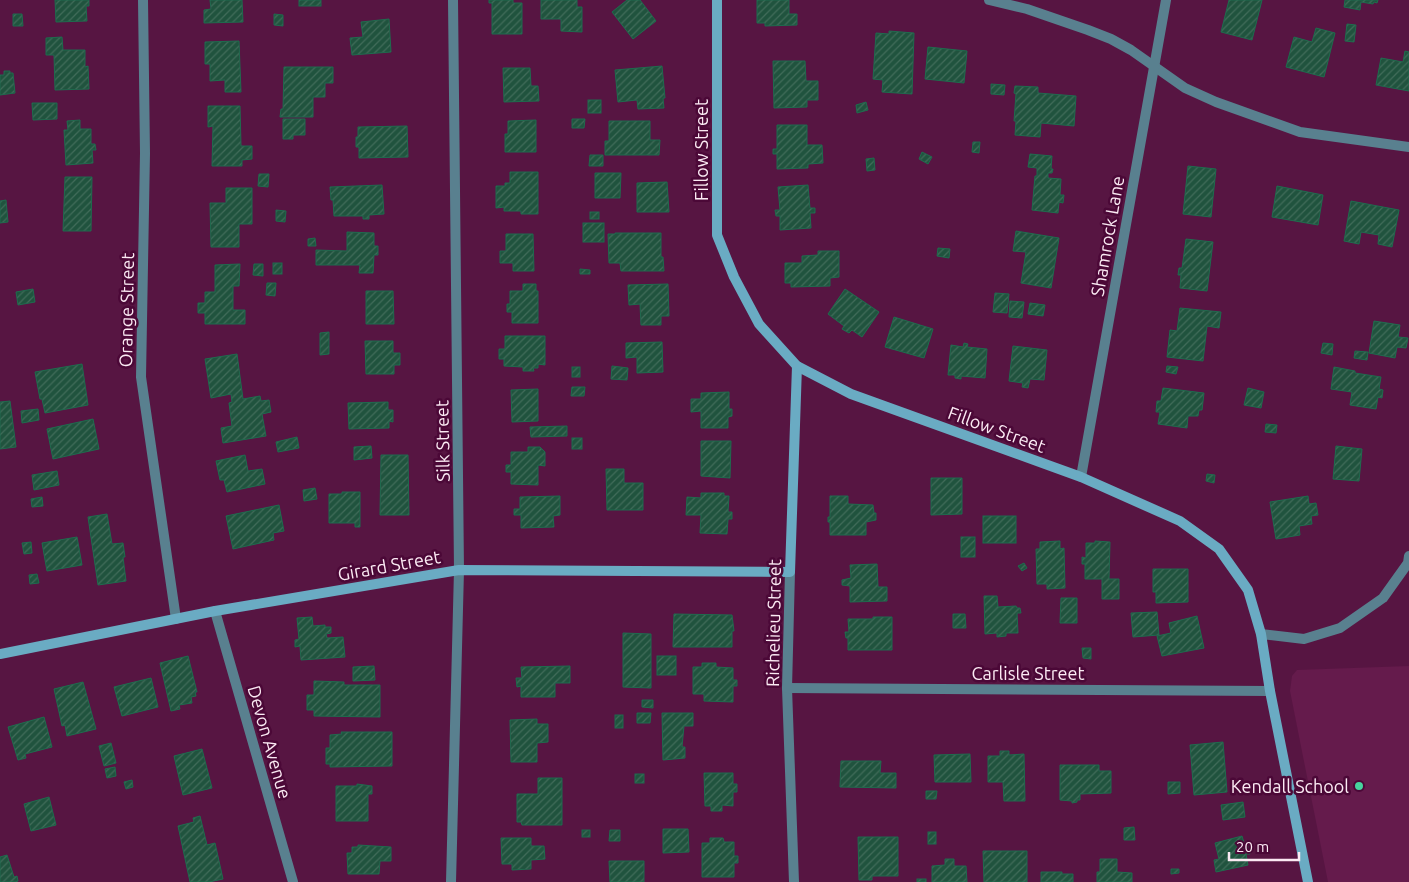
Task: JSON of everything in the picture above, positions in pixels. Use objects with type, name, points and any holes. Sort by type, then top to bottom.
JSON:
[{"type":"street","name":"Orange Street","points":[[143,0],[145,153],[142,377],[176,619]]},
{"type":"street","name":"Silk Street","points":[[451,882],[459,570],[453,0]]},
{"type":"street","name":"Fillow Street","points":[[717,0],[717,235],[734,277],[759,324],[797,366],[851,394],[1081,477],[1180,521],[1219,548],[1248,590],[1261,634],[1270,690],[1308,882]]},
{"type":"street","points":[[989,0],[1027,9],[1088,30],[1131,50],[1185,88],[1216,102],[1300,132],[1409,147]]},
{"type":"street","name":"Shamrock Lane","points":[[1081,477],[1166,0]]},
{"type":"street","name":"Richelieu Street","points":[[794,882],[787,688],[797,366]]},
{"type":"street","points":[[1261,634],[1304,639],[1340,628],[1383,598],[1408,563],[1409,556]]},
{"type":"street","name":"Girard Street","points":[[0,654],[215,611],[459,570],[790,572]]},
{"type":"street","name":"Devon Avenue","points":[[215,611],[293,882]]},
{"type":"street","name":"Carlisle Street","points":[[787,688],[1270,690]]},
{"type":"shaded area","name":"Kendall School","points":[[1409,666],[1409,882],[1328,882],[1290,691],[1292,676],[1297,670]]},
{"type":"building","points":[[55,0],[89,0],[89,6],[86,6],[87,21],[56,22]]},
{"type":"building","points":[[210,0],[242,0],[243,22],[204,23],[204,10],[211,9]]},
{"type":"building","points":[[299,0],[321,0],[321,6],[299,6]]},
{"type":"building","points":[[489,0],[513,0],[513,3],[522,3],[522,34],[492,34],[492,3],[489,3]]},
{"type":"building","points":[[541,0],[577,0],[577,7],[582,7],[582,32],[561,31],[561,19],[541,19]]},
{"type":"building","points":[[627,0],[640,0],[656,21],[633,39],[612,12]]},
{"type":"building","points":[[757,0],[789,0],[789,14],[797,14],[797,25],[765,26],[765,23],[757,23]]},
{"type":"building","points":[[1229,0],[1262,0],[1252,40],[1221,32]]},
{"type":"building","points":[[1345,0],[1378,0],[1377,3],[1374,2],[1373,4],[1361,2],[1360,10],[1344,7]]},
{"type":"building","points":[[13,14],[22,14],[23,26],[13,26]]},
{"type":"building","points":[[274,14],[283,15],[283,26],[274,25]]},
{"type":"building","points":[[389,19],[391,52],[352,55],[350,38],[363,37],[361,22]]},
{"type":"building","points":[[1347,24],[1356,25],[1354,42],[1345,41]]},
{"type":"building","points":[[1316,28],[1335,33],[1324,77],[1286,67],[1294,37],[1312,42]]},
{"type":"building","points":[[889,31],[914,33],[912,94],[882,92],[883,80],[873,79],[876,33],[889,34]]},
{"type":"building","points":[[62,37],[63,50],[85,50],[85,67],[88,66],[89,89],[55,90],[54,55],[46,55],[46,38]]},
{"type":"building","points":[[239,41],[241,92],[225,92],[225,80],[210,81],[210,64],[205,64],[205,42]]},
{"type":"building","points":[[928,47],[967,51],[964,83],[925,79]]},
{"type":"building","points":[[1405,51],[1409,52],[1409,91],[1376,85],[1381,58],[1403,62]]},
{"type":"building","points":[[773,61],[805,61],[806,81],[818,81],[818,100],[807,100],[807,107],[774,108]]},
{"type":"building","points":[[662,66],[664,108],[638,109],[637,100],[618,102],[615,70]]},
{"type":"building","points":[[284,67],[333,67],[333,83],[325,83],[325,97],[313,97],[313,117],[280,117],[281,109],[283,109]]},
{"type":"building","points":[[503,68],[530,68],[531,86],[538,86],[539,101],[504,102]]},
{"type":"building","points":[[4,71],[13,73],[15,93],[0,95],[0,75],[4,75]]},
{"type":"building","points":[[991,84],[1005,85],[1004,95],[991,94]]},
{"type":"building","points":[[1015,86],[1038,87],[1038,93],[1076,96],[1074,126],[1041,123],[1040,137],[1015,135]]},
{"type":"building","points":[[588,100],[601,100],[601,113],[588,113]]},
{"type":"building","points":[[866,102],[868,110],[857,113],[856,105]]},
{"type":"building","points":[[32,103],[57,103],[57,119],[33,120]]},
{"type":"building","points":[[208,106],[240,106],[241,146],[252,146],[252,159],[242,160],[242,166],[212,166],[213,126],[208,127]]},
{"type":"building","points":[[283,119],[305,119],[305,135],[293,135],[293,139],[283,139]]},
{"type":"building","points":[[572,119],[585,119],[584,128],[572,128]]},
{"type":"building","points":[[80,120],[80,129],[91,129],[91,144],[95,144],[96,150],[92,150],[93,163],[66,165],[64,130],[68,130],[67,121]]},
{"type":"building","points":[[536,120],[536,152],[505,152],[505,134],[508,134],[508,121]]},
{"type":"building","points":[[609,121],[650,121],[650,140],[660,140],[659,155],[605,155],[605,141],[609,141]]},
{"type":"building","points":[[777,125],[807,125],[807,145],[822,145],[823,163],[808,164],[808,168],[777,169],[777,154],[773,154],[773,149],[777,149]]},
{"type":"building","points":[[407,126],[408,157],[359,158],[359,147],[356,147],[358,127]]},
{"type":"building","points":[[973,142],[980,142],[979,153],[972,152]]},
{"type":"building","points":[[922,152],[932,157],[928,164],[919,159]]},
{"type":"building","points":[[1030,154],[1052,156],[1051,169],[1053,169],[1052,173],[1048,173],[1048,178],[1061,179],[1060,195],[1064,195],[1063,203],[1059,202],[1058,213],[1032,210],[1037,168],[1028,167]]},
{"type":"building","points":[[590,155],[603,155],[603,166],[589,166]]},
{"type":"building","points":[[874,158],[875,170],[867,171],[866,159]]},
{"type":"building","points":[[1188,166],[1216,169],[1211,217],[1183,214]]},
{"type":"building","points":[[510,172],[538,172],[538,214],[521,214],[521,211],[504,211],[504,207],[496,208],[496,186],[505,186],[505,183],[510,183]]},
{"type":"building","points":[[595,173],[621,173],[620,198],[595,198]]},
{"type":"building","points":[[259,174],[269,174],[268,187],[258,186]]},
{"type":"building","points":[[65,177],[92,177],[91,231],[63,231]]},
{"type":"building","points":[[667,182],[669,212],[637,212],[637,183]]},
{"type":"building","points":[[382,185],[384,214],[369,215],[369,219],[363,219],[363,216],[334,216],[330,187]]},
{"type":"building","points":[[808,185],[810,208],[815,208],[815,213],[810,213],[811,228],[780,230],[780,216],[776,216],[775,210],[780,210],[778,187]]},
{"type":"building","points":[[1277,186],[1323,195],[1318,225],[1272,217]]},
{"type":"building","points":[[226,188],[252,188],[252,224],[239,224],[239,247],[211,247],[210,203],[226,203]]},
{"type":"building","points":[[6,200],[8,222],[0,223],[0,201]]},
{"type":"building","points":[[1351,201],[1399,210],[1392,247],[1378,244],[1379,235],[1361,232],[1359,244],[1344,241]]},
{"type":"building","points":[[276,210],[286,211],[285,222],[276,221]]},
{"type":"building","points":[[590,212],[599,212],[599,219],[590,219]]},
{"type":"building","points":[[583,223],[604,223],[604,242],[583,242]]},
{"type":"building","points":[[1016,231],[1059,238],[1051,288],[1021,283],[1026,252],[1013,251]]},
{"type":"building","points":[[347,232],[374,233],[374,246],[378,246],[378,255],[374,255],[373,273],[359,273],[360,265],[316,265],[316,250],[347,251]]},
{"type":"building","points":[[661,233],[661,257],[663,257],[664,271],[621,271],[620,263],[609,263],[608,234]]},
{"type":"building","points":[[506,234],[533,234],[534,271],[513,271],[513,263],[500,263],[500,251],[506,251]]},
{"type":"building","points":[[315,238],[316,246],[308,246],[308,239]]},
{"type":"building","points":[[1186,239],[1213,242],[1207,291],[1180,288],[1181,275],[1178,275],[1179,268],[1182,268]]},
{"type":"building","points":[[938,248],[950,249],[949,258],[937,256]]},
{"type":"building","points":[[818,251],[839,251],[839,277],[830,278],[830,286],[791,287],[791,283],[785,283],[785,263],[802,263],[802,256],[818,255]]},
{"type":"building","points":[[273,263],[282,263],[282,274],[273,274]]},
{"type":"building","points":[[240,264],[239,286],[233,286],[233,310],[245,310],[245,324],[205,324],[205,313],[198,313],[198,303],[205,303],[205,292],[215,292],[215,265]]},
{"type":"building","points":[[254,264],[263,264],[263,276],[253,275]]},
{"type":"building","points":[[580,269],[590,270],[590,274],[580,274]]},
{"type":"building","points":[[267,283],[276,283],[275,296],[266,295]]},
{"type":"building","points":[[523,284],[536,284],[536,291],[538,291],[538,323],[512,323],[512,312],[507,312],[507,304],[510,304],[510,291],[523,291]]},
{"type":"building","points":[[668,284],[669,316],[661,316],[661,325],[641,325],[640,304],[629,305],[628,285]]},
{"type":"building","points":[[33,289],[35,302],[18,305],[16,292]]},
{"type":"building","points":[[845,289],[879,312],[862,337],[852,330],[849,333],[842,329],[844,326],[828,314]]},
{"type":"building","points":[[366,291],[393,291],[394,324],[366,324]]},
{"type":"building","points":[[995,293],[1009,294],[1007,313],[993,312]]},
{"type":"building","points":[[1010,301],[1024,302],[1022,318],[1009,317]]},
{"type":"building","points":[[1030,303],[1045,305],[1043,316],[1028,314]]},
{"type":"building","points":[[1180,308],[1221,312],[1219,328],[1207,326],[1203,361],[1167,357],[1170,330],[1177,331]]},
{"type":"building","points":[[894,317],[933,329],[924,358],[885,347]]},
{"type":"building","points":[[1374,321],[1400,325],[1398,337],[1408,338],[1406,348],[1397,347],[1395,358],[1369,353]]},
{"type":"building","points":[[329,332],[329,354],[320,355],[320,333]]},
{"type":"building","points":[[505,336],[545,336],[545,365],[538,364],[538,368],[533,368],[534,371],[523,371],[523,367],[504,366],[504,359],[499,359],[499,349],[505,349]]},
{"type":"building","points":[[365,341],[393,341],[393,353],[400,353],[400,365],[394,365],[394,374],[366,374]]},
{"type":"building","points":[[662,342],[663,372],[637,373],[637,357],[626,358],[626,343]]},
{"type":"building","points":[[964,343],[968,344],[967,347],[987,349],[985,378],[961,376],[961,379],[955,378],[955,375],[948,375],[951,345],[963,347]]},
{"type":"building","points":[[1323,343],[1333,344],[1332,355],[1321,353]]},
{"type":"building","points":[[1013,346],[1047,350],[1044,380],[1030,379],[1028,388],[1022,387],[1023,383],[1009,381]]},
{"type":"building","points":[[1355,351],[1368,352],[1367,360],[1354,358]]},
{"type":"building","points":[[237,354],[243,399],[260,396],[261,401],[269,400],[271,412],[262,414],[266,436],[223,443],[221,428],[232,426],[229,403],[232,402],[231,394],[211,398],[205,359]]},
{"type":"building","points":[[82,364],[88,405],[45,413],[42,399],[40,399],[35,372]]},
{"type":"building","points":[[612,366],[628,368],[627,380],[611,379]]},
{"type":"building","points":[[1167,366],[1178,367],[1176,374],[1166,372]]},
{"type":"building","points":[[572,367],[580,367],[580,377],[572,377]]},
{"type":"building","points":[[1334,367],[1381,377],[1379,389],[1383,390],[1382,398],[1378,397],[1376,409],[1350,405],[1352,392],[1331,389]]},
{"type":"building","points":[[572,387],[585,387],[584,396],[571,396]]},
{"type":"building","points":[[1163,388],[1204,393],[1202,410],[1199,410],[1198,416],[1188,416],[1187,428],[1158,424],[1160,412],[1156,412],[1157,401],[1161,401]]},
{"type":"building","points":[[1248,388],[1264,392],[1261,408],[1244,405]]},
{"type":"building","points":[[538,389],[538,421],[512,422],[511,390]]},
{"type":"building","points":[[729,392],[729,409],[732,409],[732,416],[728,417],[728,428],[701,428],[701,411],[691,412],[691,399],[701,399],[701,393]]},
{"type":"building","points":[[10,401],[16,447],[0,449],[0,402]]},
{"type":"building","points":[[388,402],[388,410],[393,410],[393,422],[389,421],[389,428],[349,429],[348,403]]},
{"type":"building","points":[[38,409],[39,420],[22,423],[21,411]]},
{"type":"building","points":[[93,419],[99,449],[53,459],[47,429]]},
{"type":"building","points":[[1266,424],[1277,425],[1276,433],[1265,432]]},
{"type":"building","points":[[567,426],[567,436],[531,437],[530,427]]},
{"type":"building","points":[[297,437],[299,448],[278,452],[276,442]]},
{"type":"building","points":[[572,438],[582,438],[582,449],[572,449]]},
{"type":"building","points":[[701,441],[731,441],[730,478],[701,476]]},
{"type":"building","points":[[371,446],[372,458],[354,460],[354,447]]},
{"type":"building","points":[[1336,446],[1362,449],[1359,481],[1333,479]]},
{"type":"building","points":[[528,447],[540,447],[545,452],[545,466],[538,465],[538,485],[511,484],[511,472],[506,472],[506,465],[511,465],[511,452],[528,452]]},
{"type":"building","points":[[245,455],[248,471],[262,469],[265,484],[227,492],[224,480],[220,480],[216,461]]},
{"type":"building","points":[[381,455],[408,455],[409,515],[380,515]]},
{"type":"building","points":[[606,469],[624,469],[624,483],[643,483],[643,510],[607,510]]},
{"type":"building","points":[[57,471],[59,485],[34,490],[32,475]]},
{"type":"building","points":[[1207,474],[1215,475],[1214,483],[1206,481]]},
{"type":"building","points":[[931,478],[962,478],[962,514],[931,515]]},
{"type":"building","points":[[315,488],[317,499],[304,501],[303,490]]},
{"type":"building","points":[[342,492],[360,492],[360,527],[355,527],[355,523],[329,523],[329,494],[342,494]]},
{"type":"building","points":[[701,493],[724,493],[724,496],[729,496],[728,512],[732,512],[732,519],[728,519],[727,534],[700,533],[701,515],[686,515],[687,497],[701,498]]},
{"type":"building","points":[[560,496],[560,515],[553,516],[554,527],[521,528],[521,515],[514,515],[514,509],[520,509],[520,497]]},
{"type":"building","points":[[830,496],[848,496],[848,504],[873,505],[876,520],[866,522],[866,535],[830,535],[828,517],[830,517]]},
{"type":"building","points":[[1308,496],[1309,504],[1316,503],[1318,515],[1311,516],[1312,524],[1299,526],[1300,535],[1276,539],[1270,502]]},
{"type":"building","points":[[42,497],[43,506],[32,507],[31,499]]},
{"type":"building","points":[[279,505],[284,531],[273,533],[274,540],[233,549],[226,516]]},
{"type":"building","points":[[107,514],[112,544],[123,543],[126,581],[98,585],[88,517]]},
{"type":"building","points":[[983,516],[1016,516],[1016,543],[983,543]]},
{"type":"building","points":[[77,537],[82,565],[47,571],[42,543]]},
{"type":"building","points":[[961,537],[975,537],[975,557],[961,557]]},
{"type":"building","points":[[1060,541],[1060,549],[1064,548],[1065,588],[1047,589],[1047,584],[1037,584],[1036,549],[1040,549],[1040,542]]},
{"type":"building","points":[[1095,541],[1110,542],[1109,579],[1119,579],[1119,599],[1102,599],[1102,579],[1085,579],[1085,564],[1082,564],[1082,557],[1086,558],[1086,543],[1095,543]]},
{"type":"building","points":[[31,542],[32,553],[24,554],[22,543]]},
{"type":"building","points":[[1024,563],[1027,568],[1022,571],[1018,566]]},
{"type":"building","points":[[877,564],[878,587],[887,587],[887,601],[850,602],[850,586],[842,585],[842,580],[851,578],[850,565]]},
{"type":"building","points":[[1153,569],[1188,569],[1188,602],[1156,603],[1156,592],[1153,592]]},
{"type":"building","points":[[37,574],[39,583],[30,584],[29,575]]},
{"type":"building","points":[[984,596],[997,596],[998,607],[1016,606],[1020,608],[1021,613],[1017,613],[1018,633],[1006,633],[1006,636],[997,637],[997,633],[985,634]]},
{"type":"building","points":[[1061,598],[1077,598],[1077,623],[1060,623]]},
{"type":"building","points":[[1157,612],[1159,635],[1133,637],[1131,613]]},
{"type":"building","points":[[674,614],[732,615],[734,631],[732,631],[732,647],[673,647]]},
{"type":"building","points":[[953,614],[965,614],[966,628],[953,628]]},
{"type":"building","points":[[1197,616],[1204,648],[1162,656],[1157,636],[1171,633],[1169,623]]},
{"type":"building","points":[[312,617],[313,626],[325,625],[325,627],[331,627],[331,633],[326,634],[327,638],[343,637],[345,657],[301,660],[300,646],[295,647],[295,640],[299,639],[297,618]]},
{"type":"building","points":[[873,617],[892,617],[892,650],[848,650],[848,638],[846,638],[845,632],[849,632],[848,619],[873,619]]},
{"type":"building","points":[[623,633],[651,634],[651,688],[623,687]]},
{"type":"building","points":[[1082,648],[1091,648],[1091,659],[1083,658]]},
{"type":"building","points":[[188,656],[197,692],[195,692],[196,696],[191,697],[192,703],[179,705],[180,709],[171,711],[160,663]]},
{"type":"building","points":[[657,656],[676,656],[676,675],[657,675]]},
{"type":"building","points":[[702,663],[716,663],[716,667],[733,668],[733,680],[737,680],[737,686],[733,686],[733,702],[704,701],[704,694],[693,694],[693,667],[702,667]]},
{"type":"building","points":[[374,666],[375,680],[353,681],[353,667]]},
{"type":"building","points":[[570,666],[570,683],[555,683],[555,697],[521,697],[521,686],[517,687],[516,678],[522,678],[521,667]]},
{"type":"building","points":[[151,678],[158,707],[122,716],[114,687]]},
{"type":"building","points":[[314,681],[344,682],[344,685],[380,685],[380,717],[314,716],[314,710],[307,710],[307,695],[314,695]]},
{"type":"building","points":[[83,682],[96,729],[67,736],[65,725],[62,726],[54,689]]},
{"type":"building","points":[[642,700],[653,700],[653,708],[642,707]]},
{"type":"building","points":[[637,713],[651,713],[650,723],[637,723]]},
{"type":"building","points":[[662,713],[693,713],[693,726],[684,726],[682,747],[685,747],[685,758],[663,760]]},
{"type":"building","points":[[615,715],[623,715],[623,728],[615,728]]},
{"type":"building","points":[[44,717],[52,747],[25,754],[26,758],[18,760],[8,727]]},
{"type":"building","points":[[537,719],[537,724],[548,724],[548,742],[537,743],[537,762],[511,762],[510,720]]},
{"type":"building","points":[[341,732],[392,732],[392,766],[330,767],[330,764],[326,764],[326,748],[330,748],[330,735],[342,734]]},
{"type":"building","points":[[1223,742],[1227,792],[1194,795],[1190,745]]},
{"type":"building","points":[[111,743],[116,763],[104,766],[99,746]]},
{"type":"building","points":[[202,749],[212,788],[183,795],[174,756]]},
{"type":"building","points":[[1000,751],[1009,751],[1009,755],[1024,754],[1025,801],[1004,801],[1003,782],[988,782],[988,756],[1000,756]]},
{"type":"building","points":[[970,754],[971,782],[935,782],[934,755]]},
{"type":"building","points":[[841,761],[881,761],[880,773],[896,773],[896,788],[840,787]]},
{"type":"building","points":[[1060,765],[1099,765],[1099,771],[1111,771],[1111,793],[1080,794],[1080,800],[1072,803],[1072,801],[1060,800]]},
{"type":"building","points":[[115,767],[116,776],[107,778],[105,769]]},
{"type":"building","points":[[704,773],[733,773],[733,784],[737,784],[737,792],[733,792],[733,806],[722,805],[722,811],[711,811],[711,806],[705,806]]},
{"type":"building","points":[[635,774],[644,774],[644,783],[635,783]]},
{"type":"building","points":[[538,778],[562,778],[562,825],[522,825],[521,822],[517,822],[517,794],[538,794]]},
{"type":"building","points":[[132,780],[133,787],[126,789],[124,782]]},
{"type":"building","points":[[1168,782],[1180,782],[1180,793],[1168,794]]},
{"type":"building","points":[[357,784],[372,786],[372,794],[368,794],[368,821],[336,821],[336,786],[357,786]]},
{"type":"building","points":[[926,791],[937,791],[936,799],[926,799]]},
{"type":"building","points":[[49,797],[56,825],[31,831],[24,804]]},
{"type":"building","points":[[1243,802],[1245,817],[1223,820],[1221,805]]},
{"type":"building","points":[[200,816],[207,845],[215,843],[223,879],[209,882],[190,882],[178,826],[194,822],[193,818]]},
{"type":"building","points":[[1134,827],[1135,840],[1124,840],[1124,828]]},
{"type":"building","points":[[663,829],[688,829],[689,852],[663,853]]},
{"type":"building","points":[[582,830],[590,830],[590,837],[582,837]]},
{"type":"building","points":[[610,830],[620,830],[620,841],[609,841]]},
{"type":"building","points":[[928,832],[936,832],[936,844],[928,844]]},
{"type":"building","points":[[1242,836],[1245,846],[1248,845],[1250,854],[1246,854],[1248,865],[1216,872],[1214,860],[1219,859],[1215,843]]},
{"type":"building","points":[[858,837],[898,837],[898,876],[872,876],[872,880],[859,880]]},
{"type":"building","points":[[501,838],[531,838],[531,846],[544,846],[545,859],[531,860],[531,869],[512,870],[512,864],[502,864]]},
{"type":"building","points":[[710,838],[723,838],[724,842],[734,842],[734,856],[738,856],[738,863],[734,863],[734,877],[702,877],[702,843],[710,843]]},
{"type":"building","points":[[358,845],[391,847],[391,861],[380,861],[379,874],[348,874],[347,853],[352,853],[352,847],[358,847]]},
{"type":"building","points":[[983,851],[1027,851],[1027,882],[984,882]]},
{"type":"building","points":[[7,855],[14,877],[17,876],[18,881],[0,882],[0,857]]},
{"type":"building","points":[[945,859],[954,859],[954,866],[966,866],[967,882],[932,882],[932,866],[945,865]]},
{"type":"building","points":[[1100,859],[1117,859],[1117,872],[1132,873],[1132,882],[1097,882],[1097,872],[1100,872]]},
{"type":"building","points":[[609,861],[644,861],[644,882],[610,882]]},
{"type":"building","points":[[1171,869],[1179,869],[1179,873],[1171,874]]},
{"type":"building","points":[[1041,872],[1073,874],[1073,882],[1041,882]]},
{"type":"building","points":[[917,879],[926,879],[926,882],[917,882]]},
{"type":"place","name":"Kendall School","points":[[1359,786]]}]
